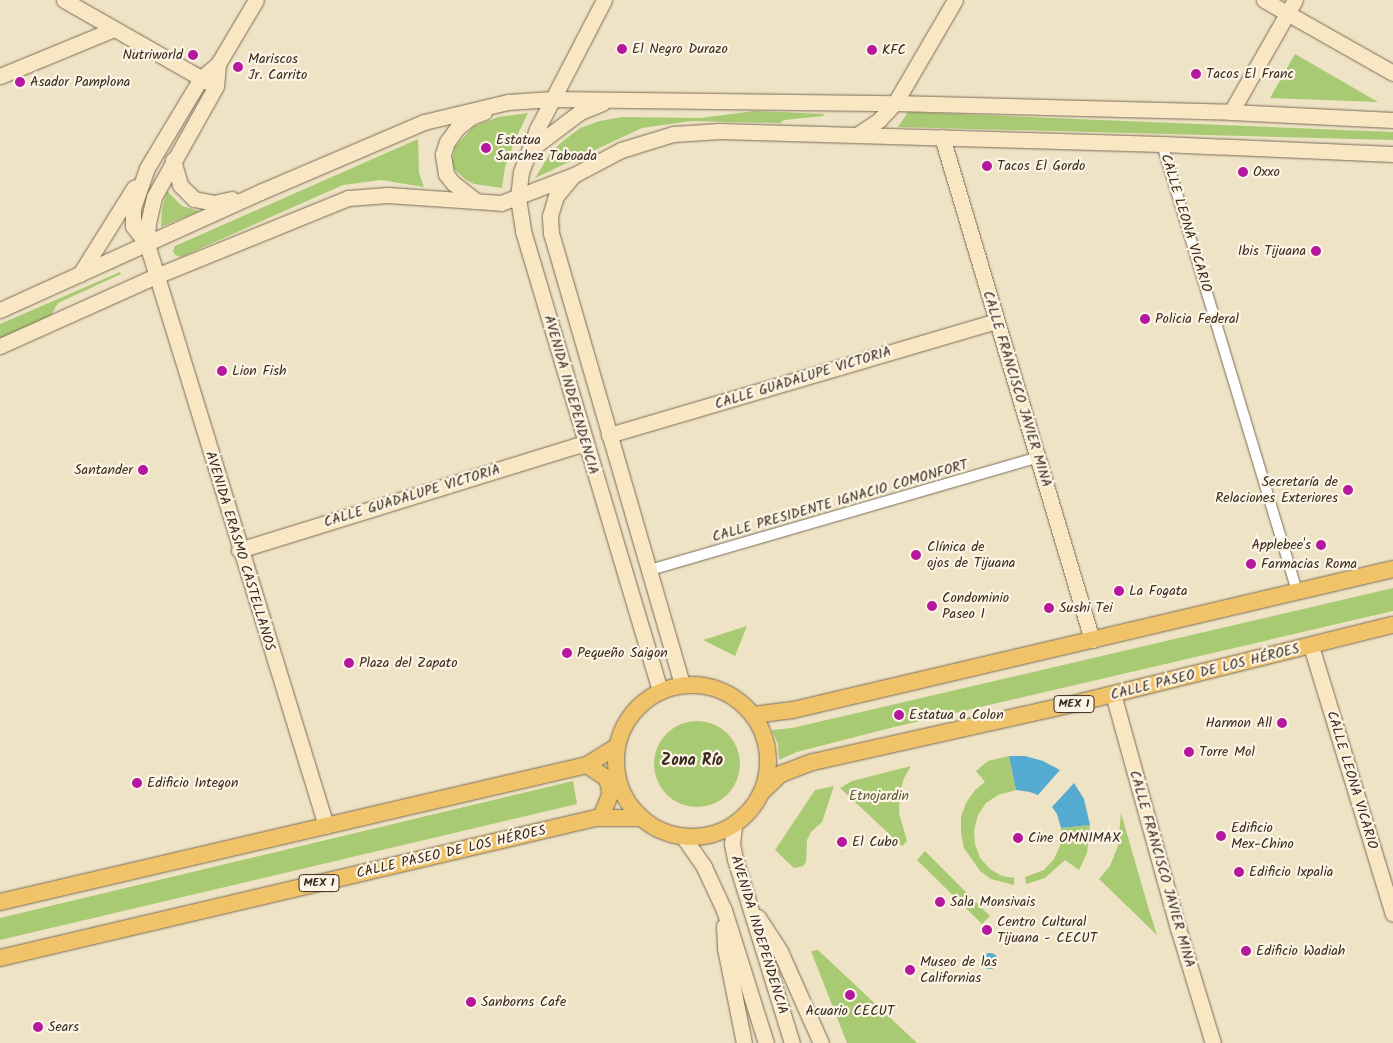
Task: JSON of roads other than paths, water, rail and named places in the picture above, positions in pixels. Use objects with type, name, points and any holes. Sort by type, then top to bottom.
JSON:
[{"type":"main road","points":[[64,0],[216,86]]},
{"type":"main road","points":[[80,274],[201,78],[218,64],[256,0]]},
{"type":"main road","points":[[857,135],[879,120],[895,103],[955,0]]},
{"type":"main road","points":[[1264,0],[1393,73]]},
{"type":"main road","points":[[1231,112],[1296,0]]},
{"type":"main road","name":"AVENIDA INDEPENDENCIA","points":[[602,1],[528,151],[521,172],[518,198],[523,231],[660,691]]},
{"type":"main road","points":[[0,76],[114,29]]},
{"type":"main road","points":[[147,244],[150,210],[173,160],[216,86],[218,64]]},
{"type":"main road","points":[[0,310],[260,192],[424,122],[508,102],[552,99],[895,103],[1231,112],[1393,120]]},
{"type":"main road","points":[[528,151],[580,112],[605,101]]},
{"type":"main road","points":[[478,202],[462,191],[446,174],[444,154],[447,142],[457,128],[471,117],[508,102]]},
{"type":"main road","points":[[0,346],[156,276],[348,198],[388,195],[501,203],[574,175],[621,150],[673,134],[720,131],[942,137],[1393,154]]},
{"type":"main road","name":"CALLE FRANCISCO JAVIER MINA","points":[[942,137],[1092,640]]},
{"type":"main road","points":[[173,160],[180,185],[194,199],[214,203],[260,192]]},
{"type":"main road","points":[[147,168],[133,208],[133,226],[147,244]]},
{"type":"main road","name":"AVENIDA INDEPENDENCIA","points":[[574,175],[556,196],[550,216],[551,233],[682,685]]},
{"type":"main road","name":"AVENIDA ERASMO CASTELLANOS","points":[[147,244],[239,550],[326,826]]},
{"type":"main road","name":"CALLE GUADALUPE VICTORIA","points":[[609,435],[996,321]]},
{"type":"main road","name":"CALLE GUADALUPE VICTORIA","points":[[239,550],[585,443]]},
{"type":"main road","points":[[753,715],[793,710],[1297,590],[1393,569]]},
{"type":"main road","name":"CALLE PASEO DE LOS HÉROES","points":[[761,793],[781,774],[813,762],[1113,694],[1393,625]]},
{"type":"main road","name":"CALLE LEONA VICARIO","points":[[1311,646],[1393,914]]},
{"type":"main road","name":"MEX 1","points":[[682,685],[714,688],[742,703],[753,715],[763,733],[768,753],[767,774],[761,793],[754,806],[734,825],[718,833],[701,837],[684,838],[653,828],[639,818],[627,803],[619,786],[615,767],[616,747],[622,730],[631,714],[644,701],[660,691],[682,685]]},
{"type":"main road","name":"CALLE FRANCISCO JAVIER MINA","points":[[1113,694],[1178,928],[1213,1043]]},
{"type":"main road","points":[[0,902],[587,765],[616,747]]},
{"type":"main road","points":[[587,765],[605,776],[609,784],[610,795],[600,817]]},
{"type":"main road","name":"CALLE PASEO DE LOS HÉROES","points":[[0,958],[600,817],[639,818]]},
{"type":"main road","name":"AVENIDA INDEPENDENCIA","points":[[734,825],[732,844],[746,897],[792,1043]]},
{"type":"main road","name":"AVENIDA INDEPENDENCIA","points":[[684,838],[704,866],[724,910],[766,1043]]},
{"type":"main road","points":[[746,897],[780,952],[821,1043]]},
{"type":"main road","points":[[724,910],[725,948],[744,1043]]},
{"type":"street","name":"CALLE LEONA VICARIO","points":[[1162,144],[1297,590]]},
{"type":"street","name":"CALLE PRESIDENTE IGNACIO COMONFORT","points":[[650,570],[1038,457]]},
{"type":"water","points":[[1009,756],[1025,756],[1043,761],[1060,770],[1038,795],[1016,790]]},
{"type":"water","points":[[1074,783],[1084,799],[1090,825],[1061,828],[1057,814],[1052,807]]},
{"type":"water","points":[[987,953],[993,953],[998,958],[996,967],[987,969],[982,964],[982,958]]},
{"type":"place","name":"El Negro Durazo","points":[[622,49]]},
{"type":"place","name":"KFC","points":[[872,50]]},
{"type":"place","name":"Nutriworld","points":[[193,55]]},
{"type":"place","name":"Mariscos Jr. Carrito","points":[[238,67]]},
{"type":"place","name":"Tacos El Franc","points":[[1196,74]]},
{"type":"place","name":"Asador Pamplona","points":[[20,82]]},
{"type":"place","name":"Estatua Sanchez Taboada","points":[[486,148]]},
{"type":"place","name":"Tacos El Gordo","points":[[987,166]]},
{"type":"place","name":"Oxxo","points":[[1243,172]]},
{"type":"place","name":"Ibis Tijuana","points":[[1316,251]]},
{"type":"place","name":"Policia Federal","points":[[1145,319]]},
{"type":"place","name":"Lion Fish","points":[[222,371]]},
{"type":"place","name":"Santander","points":[[143,470]]},
{"type":"place","name":"Secretaría de Relaciones Exteriores","points":[[1348,490]]},
{"type":"place","name":"Applebee's","points":[[1321,545]]},
{"type":"place","name":"Clínica de ojos de Tijuana","points":[[916,555]]},
{"type":"place","name":"Farmacias Roma","points":[[1251,564]]},
{"type":"place","name":"La Fogata","points":[[1119,591]]},
{"type":"place","name":"Condominio Paseo 1","points":[[932,606]]},
{"type":"place","name":"Sushi Tei","points":[[1049,608]]},
{"type":"place","name":"Pequeño Saigon","points":[[567,653]]},
{"type":"place","name":"Plaza del Zapato","points":[[349,663]]},
{"type":"place","name":"Estatua a Colon","points":[[899,715]]},
{"type":"place","name":"Harmon All","points":[[1282,723]]},
{"type":"place","name":"Torre Mol","points":[[1189,752]]},
{"type":"place","name":"Edificio Integon","points":[[137,783]]},
{"type":"place","name":"Edificio Mex-Chino","points":[[1221,836]]},
{"type":"place","name":"Cine OMNIMAX","points":[[1018,838]]},
{"type":"place","name":"El Cubo","points":[[842,842]]},
{"type":"place","name":"Edificio Ixpalia","points":[[1239,872]]},
{"type":"place","name":"Sala Monsivais","points":[[940,902]]},
{"type":"place","name":"Centro Cultural Tijuana - CECUT","points":[[987,930]]},
{"type":"place","name":"Edificio Wadiah","points":[[1246,951]]},
{"type":"place","name":"Museo de las Californias","points":[[910,970]]},
{"type":"place","name":"Acuario CECUT","points":[[850,995]]},
{"type":"place","name":"Sanborns Cafe","points":[[471,1002]]},
{"type":"place","name":"Sears","points":[[38,1027]]},
{"type":"district","name":"Zona Río","points":[[692,761]]},
{"type":"park label","name":"Etnojardin","points":[[879,796]]}]
